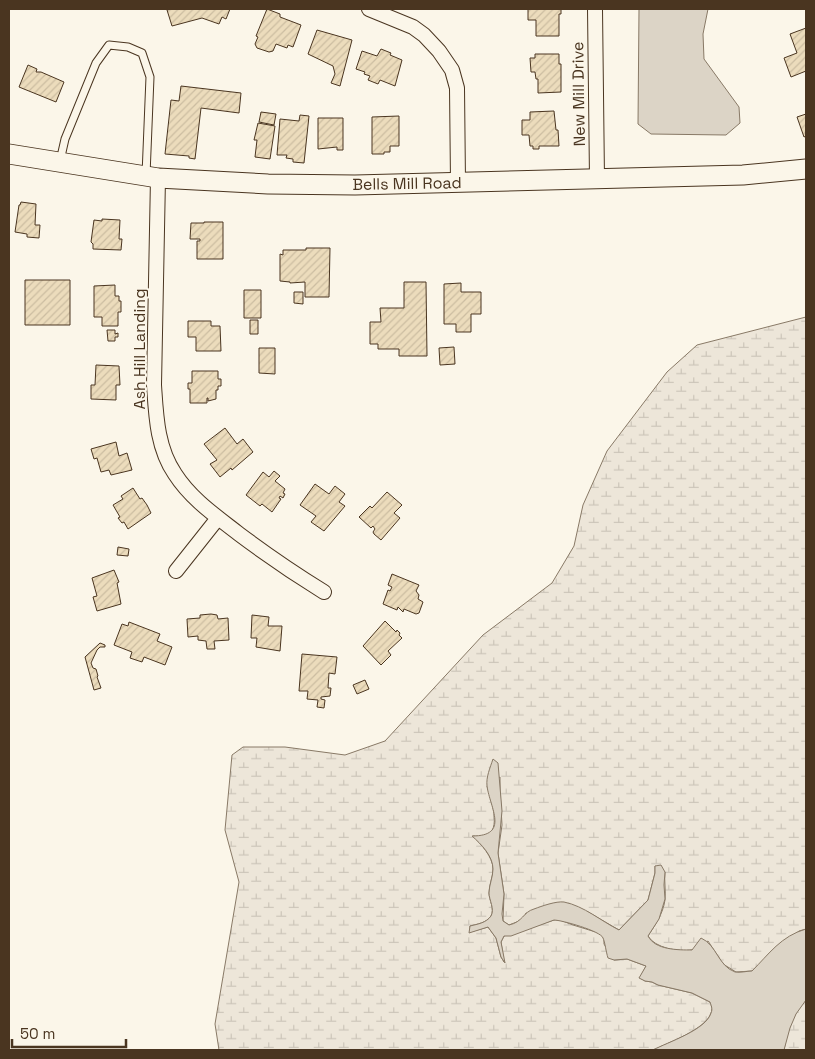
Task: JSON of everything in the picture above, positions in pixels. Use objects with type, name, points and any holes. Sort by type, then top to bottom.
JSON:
[{"type":"street","points":[[369,9],[413,27],[424,35],[439,51],[452,70],[456,88],[458,182]]},
{"type":"street","name":"New Mill Drive","points":[[595,9],[597,179]]},
{"type":"street","name":"Bells Mill Road","points":[[9,154],[152,177],[268,184],[355,185],[742,175],[806,169]]},
{"type":"street","name":"Ash Hill Landing","points":[[152,177],[154,385],[161,445],[174,473],[195,498],[218,518],[283,567],[324,592]]},
{"type":"street","points":[[176,571],[218,518]]},
{"type":"lane","points":[[59,162],[65,139],[96,63],[110,45],[128,47],[142,53],[150,77],[152,177]]},
{"type":"green space","points":[[806,317],[806,929],[799,931],[752,971],[736,972],[723,964],[708,941],[693,950],[674,950],[656,944],[648,936],[661,915],[664,905],[665,872],[655,866],[648,900],[619,930],[588,912],[526,913],[522,920],[509,925],[503,921],[504,894],[498,853],[502,825],[500,777],[487,786],[494,813],[493,828],[485,836],[473,836],[486,851],[492,864],[493,872],[489,893],[492,913],[484,922],[470,926],[470,932],[488,927],[496,938],[504,962],[501,942],[504,936],[554,920],[560,920],[599,933],[604,938],[604,944],[614,960],[627,959],[646,966],[640,978],[658,985],[692,993],[710,1002],[712,1012],[702,1025],[686,1035],[653,1050],[219,1050],[215,1024],[239,882],[225,830],[232,755],[243,747],[285,747],[345,755],[385,741],[483,635],[552,583],[574,546],[583,505],[607,451],[667,372],[697,345]]},
{"type":"green space","points":[[806,1000],[806,1050],[784,1050],[791,1023]]},
{"type":"shaded area","points":[[639,9],[708,9],[703,34],[704,59],[739,107],[740,123],[726,135],[651,134],[638,124]]},
{"type":"shaded area","points":[[493,759],[498,763],[502,811],[498,853],[504,894],[503,921],[509,925],[514,924],[530,910],[557,902],[564,902],[585,910],[619,930],[648,900],[655,866],[661,865],[665,872],[665,899],[659,919],[648,936],[651,941],[661,947],[692,950],[701,938],[711,945],[729,969],[735,972],[752,971],[782,941],[806,929],[806,1000],[796,1014],[784,1050],[653,1050],[686,1035],[702,1025],[712,1012],[710,1002],[692,993],[658,985],[639,978],[646,966],[627,959],[614,960],[608,958],[601,935],[572,924],[554,920],[511,936],[504,936],[501,942],[505,963],[501,957],[496,938],[488,927],[469,933],[470,926],[484,922],[492,913],[489,893],[493,872],[491,859],[472,836],[484,835],[491,831],[494,826],[494,811],[487,786],[488,772]]},
{"type":"building","points":[[230,9],[226,19],[222,17],[219,24],[202,18],[172,26],[167,10]]},
{"type":"building","points":[[267,9],[280,14],[280,17],[301,25],[293,47],[288,45],[287,48],[276,44],[273,51],[269,52],[257,48],[255,44],[258,37],[256,36]]},
{"type":"building","points":[[528,9],[561,9],[561,14],[559,14],[559,36],[536,36],[536,20],[528,20]]},
{"type":"building","points":[[806,28],[806,71],[791,77],[784,58],[797,53],[790,34]]},
{"type":"building","points":[[317,30],[352,40],[340,86],[331,83],[335,74],[333,66],[308,54]]},
{"type":"building","points":[[381,49],[402,60],[395,86],[380,80],[378,84],[368,80],[370,76],[356,69],[362,51],[377,56]]},
{"type":"building","points":[[535,54],[559,54],[561,92],[538,93],[538,79],[536,79],[535,72],[531,72],[530,58],[535,58]]},
{"type":"building","points":[[28,65],[37,69],[36,72],[41,72],[64,82],[56,102],[19,87]]},
{"type":"building","points":[[181,86],[241,93],[239,113],[201,108],[195,159],[189,158],[189,156],[165,154],[171,100],[179,101]]},
{"type":"building","points":[[554,111],[559,146],[539,146],[539,149],[533,149],[533,146],[530,146],[529,135],[522,135],[522,120],[530,120],[530,112]]},
{"type":"building","points":[[261,112],[276,114],[274,125],[259,122]]},
{"type":"building","points":[[806,114],[806,136],[804,137],[797,117]]},
{"type":"building","points":[[300,115],[309,116],[304,163],[293,162],[293,159],[286,158],[287,155],[277,155],[280,119],[299,121]]},
{"type":"building","points":[[399,116],[399,146],[390,146],[390,152],[384,152],[384,154],[372,154],[372,117]]},
{"type":"building","points":[[318,118],[343,118],[343,150],[337,150],[337,147],[318,149]]},
{"type":"building","points":[[258,123],[275,126],[270,159],[255,157],[257,140],[254,140]]},
{"type":"building","points":[[21,202],[36,204],[35,225],[40,225],[39,238],[27,237],[27,234],[15,232]]},
{"type":"building","points":[[102,219],[120,220],[119,239],[122,239],[121,250],[93,249],[91,242],[94,220],[102,221]]},
{"type":"building","points":[[223,222],[223,259],[197,259],[197,241],[200,241],[200,239],[190,239],[191,223]]},
{"type":"building","points":[[306,248],[330,248],[329,297],[305,297],[305,282],[290,283],[280,281],[280,254],[283,255],[283,250],[306,250]]},
{"type":"building","points":[[25,280],[70,280],[70,325],[25,325]]},
{"type":"building","points":[[404,282],[426,282],[427,356],[399,356],[399,349],[378,349],[378,344],[370,344],[370,322],[381,322],[380,308],[404,308]]},
{"type":"building","points":[[461,283],[461,292],[481,292],[481,314],[471,314],[471,332],[456,332],[456,324],[444,324],[444,284]]},
{"type":"building","points":[[115,285],[115,296],[119,296],[119,301],[121,301],[121,312],[118,312],[118,326],[102,326],[102,317],[94,317],[94,286]]},
{"type":"building","points":[[244,290],[261,290],[261,318],[244,318]]},
{"type":"building","points":[[294,292],[303,292],[303,304],[294,303]]},
{"type":"building","points":[[250,320],[258,320],[258,334],[250,334]]},
{"type":"building","points":[[188,321],[211,321],[211,326],[220,326],[221,351],[196,351],[196,337],[188,337]]},
{"type":"building","points":[[107,330],[115,330],[115,334],[118,333],[115,341],[108,341]]},
{"type":"building","points":[[454,347],[455,364],[440,365],[439,348]]},
{"type":"building","points":[[259,348],[275,348],[275,374],[259,373]]},
{"type":"building","points":[[96,365],[119,366],[120,385],[116,385],[116,400],[91,399],[91,385],[95,385]]},
{"type":"building","points":[[192,371],[218,371],[218,379],[221,379],[221,386],[218,386],[218,390],[216,390],[216,399],[208,401],[207,398],[207,403],[190,403],[188,383],[192,383]]},
{"type":"building","points":[[225,428],[237,444],[243,439],[253,452],[232,470],[231,468],[220,477],[210,464],[217,460],[204,444]]},
{"type":"building","points":[[116,442],[119,456],[127,453],[132,470],[111,475],[109,470],[101,472],[97,458],[94,459],[91,449]]},
{"type":"building","points":[[274,471],[280,476],[275,481],[285,489],[283,493],[285,494],[283,498],[280,496],[279,498],[281,499],[272,512],[262,504],[260,506],[246,495],[263,472],[269,477]]},
{"type":"building","points":[[315,484],[329,494],[335,486],[345,494],[339,502],[345,506],[324,531],[311,522],[316,516],[300,505]]},
{"type":"building","points":[[133,488],[151,513],[128,529],[124,522],[122,523],[118,518],[120,517],[113,505],[123,499],[121,496]]},
{"type":"building","points":[[387,492],[402,505],[394,513],[400,518],[381,540],[374,534],[375,529],[373,526],[371,528],[359,517],[370,506],[372,508]]},
{"type":"building","points":[[118,547],[129,549],[128,556],[117,555]]},
{"type":"building","points":[[114,570],[119,582],[117,583],[121,604],[97,611],[93,597],[97,596],[92,578]]},
{"type":"building","points":[[392,574],[419,585],[416,591],[419,595],[418,599],[423,602],[419,613],[416,614],[404,609],[403,612],[398,607],[397,610],[383,604],[388,590],[390,591],[392,587],[388,585]]},
{"type":"building","points":[[200,615],[217,615],[218,619],[228,618],[229,640],[214,641],[215,649],[207,649],[206,641],[198,640],[198,636],[188,637],[187,619],[200,618]]},
{"type":"building","points":[[252,615],[269,617],[268,626],[282,626],[280,651],[256,647],[257,638],[251,638]]},
{"type":"building","points":[[385,621],[396,632],[397,630],[400,633],[399,635],[402,638],[388,651],[391,655],[381,665],[363,646]]},
{"type":"building","points":[[129,622],[160,634],[157,641],[172,647],[165,665],[144,657],[142,662],[130,658],[132,652],[114,645],[122,624],[128,626]]},
{"type":"building","points":[[100,643],[105,645],[105,647],[100,647],[97,650],[91,663],[93,668],[96,669],[101,688],[94,690],[85,657]]},
{"type":"building","points":[[302,654],[337,657],[335,674],[329,673],[328,688],[331,688],[330,696],[321,697],[321,699],[325,700],[324,708],[317,707],[318,700],[307,699],[308,691],[299,691]]},
{"type":"building","points":[[365,680],[369,689],[357,694],[353,685]]}]
